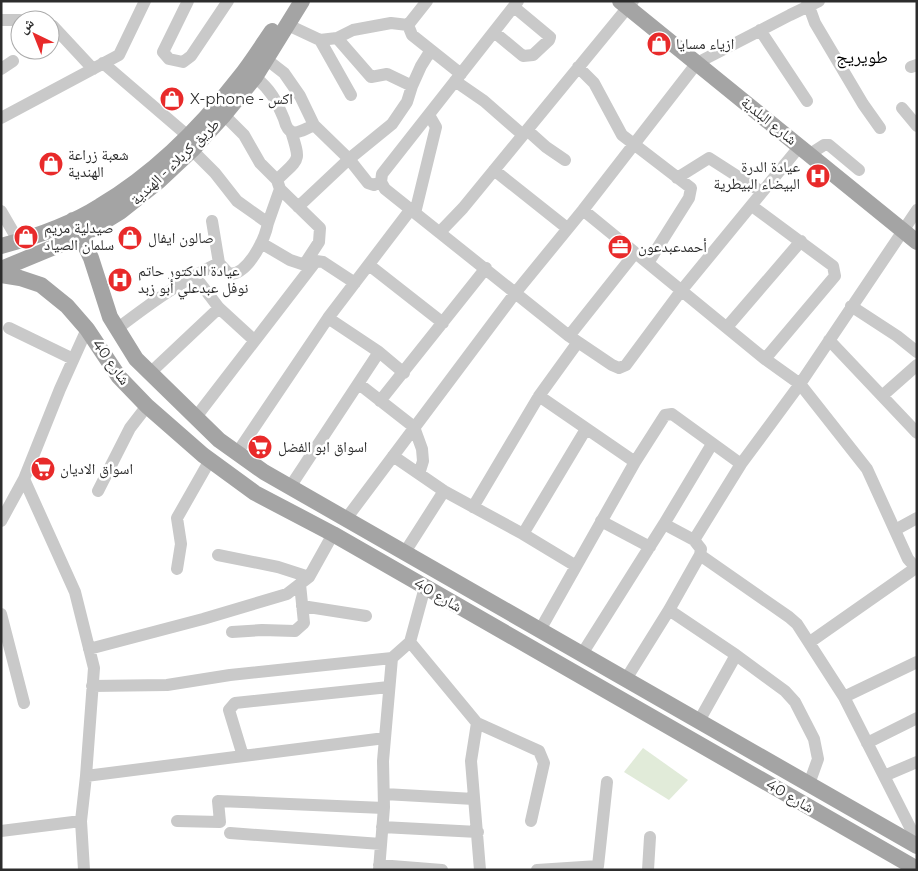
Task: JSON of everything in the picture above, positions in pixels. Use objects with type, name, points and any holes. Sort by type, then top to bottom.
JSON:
[{"type":"main road","points":[[190,143],[214,108],[240,77],[290,1]]},
{"type":"main road","name":"طريق كربلاء - الهندية","points":[[1,269],[81,236],[116,206],[159,181],[190,143],[224,115],[255,77],[302,1]]},
{"type":"main road","name":"شارع البلدية","points":[[627,3],[697,63],[917,242]]},
{"type":"main road","points":[[1,246],[18,242],[73,220],[116,206]]},
{"type":"main road","name":"شارع 40","points":[[73,220],[91,258],[110,317],[136,359],[219,440],[264,472],[290,487],[809,784],[916,840]]},
{"type":"main road","name":"شارع 40","points":[[1,275],[20,278],[41,285],[67,306],[87,329],[119,377],[147,406],[210,460],[255,493],[332,534],[917,868]]},
{"type":"main road","points":[[119,377],[136,359]]},
{"type":"main road","points":[[719,756],[729,738]]},
{"type":"main road","points":[[761,779],[770,762]]},
{"type":"street","points":[[1,118],[119,55],[145,1]]},
{"type":"street","points":[[188,1],[163,52],[169,59],[183,62],[191,56],[228,1]]},
{"type":"street","points":[[408,26],[427,1]]},
{"type":"street","points":[[440,232],[463,208],[627,3]]},
{"type":"street","points":[[346,519],[516,292],[583,210],[697,63],[812,3],[815,23],[863,104],[880,128]]},
{"type":"street","points":[[494,32],[523,56],[533,55],[550,37],[516,4],[382,174],[381,182],[385,189],[573,339],[612,366],[619,368],[626,365],[681,291],[762,192],[805,150],[828,145],[859,170]]},
{"type":"street","points":[[288,26],[320,40],[337,38],[353,30],[392,23],[408,26]]},
{"type":"street","points":[[408,26],[412,35],[431,50],[484,101],[565,160]]},
{"type":"street","points":[[760,30],[807,102]]},
{"type":"street","points":[[60,32],[190,143],[237,201],[268,223]]},
{"type":"street","points":[[337,38],[371,77],[387,74],[412,86]]},
{"type":"street","points":[[320,40],[351,94]]},
{"type":"street","points":[[298,206],[348,159],[392,124],[407,102],[421,66],[431,50]]},
{"type":"street","points":[[266,60],[284,72],[300,96],[314,125],[348,159],[368,184],[374,185],[381,182]]},
{"type":"street","points":[[1,68],[13,61]]},
{"type":"street","points":[[578,66],[594,83],[622,135],[691,188],[691,193],[648,263]]},
{"type":"street","points":[[212,221],[219,263],[229,274],[236,273],[247,264],[266,234],[278,185],[297,160],[298,154],[291,131],[279,105],[268,88],[255,77]]},
{"type":"street","points":[[902,108],[917,126]]},
{"type":"street","points":[[196,417],[290,296],[319,242],[320,228],[278,185],[260,163],[244,135],[224,115]]},
{"type":"street","points":[[237,453],[328,318],[413,211],[436,127],[429,115]]},
{"type":"street","points":[[291,131],[296,132],[314,125]]},
{"type":"street","points":[[677,178],[709,158],[762,192]]},
{"type":"street","points":[[494,170],[567,228]]},
{"type":"street","points":[[752,206],[833,266],[836,276],[765,359]]},
{"type":"street","points":[[583,210],[765,359],[800,384],[867,469],[908,559],[916,568],[810,642]]},
{"type":"street","points":[[694,540],[741,464],[800,384],[917,210]]},
{"type":"street","points":[[1,211],[18,242]]},
{"type":"street","points":[[727,327],[800,241]]},
{"type":"street","points":[[261,243],[290,260],[307,266],[316,261],[323,262],[355,284]]},
{"type":"street","points":[[473,507],[573,339],[635,253]]},
{"type":"street","points":[[118,328],[160,296],[194,275],[219,263]]},
{"type":"street","points":[[369,265],[443,323]]},
{"type":"street","points":[[380,401],[486,268]]},
{"type":"street","points":[[194,275],[219,308],[254,340]]},
{"type":"street","points":[[851,306],[897,336],[917,352]]},
{"type":"street","points":[[150,373],[219,308]]},
{"type":"street","points":[[328,318],[380,352],[404,373]]},
{"type":"street","points":[[9,328],[73,360]]},
{"type":"street","points":[[1,521],[6,502],[24,479],[87,329]]},
{"type":"street","points":[[829,340],[917,433]]},
{"type":"street","points":[[290,487],[380,352]]},
{"type":"street","points":[[882,396],[917,365]]},
{"type":"street","points":[[359,384],[414,428],[422,449],[423,461],[419,474]]},
{"type":"street","points":[[539,396],[635,462]]},
{"type":"street","points":[[98,491],[130,428],[147,406]]},
{"type":"street","points":[[540,630],[635,462],[666,415],[672,414],[741,464]]},
{"type":"street","points":[[523,534],[586,428]]},
{"type":"street","points":[[582,654],[712,444]]},
{"type":"street","points":[[393,456],[444,491],[523,534],[576,566]]},
{"type":"street","points":[[177,569],[180,544],[177,518],[210,460]]},
{"type":"street","points":[[24,479],[75,592],[94,668],[81,821],[84,870]]},
{"type":"street","points":[[405,552],[444,491]]},
{"type":"street","points":[[895,530],[917,518]]},
{"type":"street","points":[[601,521],[650,547]]},
{"type":"street","points":[[626,679],[669,610],[700,555],[701,549],[694,540],[664,524]]},
{"type":"street","points":[[89,648],[203,619],[287,594],[305,580],[332,534]]},
{"type":"street","points":[[218,555],[278,568],[305,580]]},
{"type":"street","points":[[700,555],[797,624],[844,697],[916,840]]},
{"type":"street","points":[[232,632],[262,630],[295,631],[304,623],[302,606],[305,580]]},
{"type":"street","points":[[92,686],[167,685],[230,675],[392,658],[410,642],[425,588]]},
{"type":"street","points":[[302,606],[366,616]]},
{"type":"street","points":[[669,610],[736,655],[785,691],[795,702],[814,739],[818,759],[809,784]]},
{"type":"street","points":[[1,614],[24,703]]},
{"type":"street","points":[[410,642],[477,723],[539,751],[544,763],[531,821]]},
{"type":"street","points":[[699,721],[736,655]]},
{"type":"street","points":[[392,658],[383,761],[384,808],[379,867],[442,870]]},
{"type":"street","points":[[844,697],[917,662]]},
{"type":"street","points":[[243,756],[229,710],[235,703],[388,687]]},
{"type":"street","points":[[868,742],[917,718]]},
{"type":"street","points":[[477,723],[471,761],[480,870]]},
{"type":"street","points":[[86,776],[385,738]]},
{"type":"street","points":[[884,776],[917,762]]},
{"type":"street","points":[[536,870],[598,868],[607,782]]},
{"type":"street","points":[[384,794],[474,799]]},
{"type":"street","points":[[177,821],[220,822],[218,801],[384,808]]},
{"type":"street","points":[[1,831],[81,821]]},
{"type":"street","points":[[382,827],[478,832]]},
{"type":"street","points":[[230,832],[381,844]]},
{"type":"street","points":[[650,837],[651,869]]},
{"type":"green space","points":[[643,748],[688,780],[669,800],[624,772]]},
{"type":"place","name":"ازياء مسايا","points":[[659,44]]},
{"type":"place","name":"X-phone - اكس","points":[[172,99]]},
{"type":"place","name":"شعبة زراعة الهندية","points":[[51,164]]},
{"type":"place","name":"عيادة الدرة البيضاء البيطرية","points":[[818,176]]},
{"type":"place","name":"صيدلية مريم سلمان الصياد","points":[[26,237]]},
{"type":"place","name":"صالون ايفال","points":[[130,238]]},
{"type":"place","name":"أحمدعبدعون","points":[[620,247]]},
{"type":"place","name":"عيادة الدكتور حاتم نوفل عبدعلي أبو زبد","points":[[120,280]]},
{"type":"place","name":"اسواق ابو الفضل","points":[[260,447]]},
{"type":"place","name":"اسواق الاديان","points":[[43,469]]},
{"type":"district","name":"طويريج","points":[[862,57]]}]
